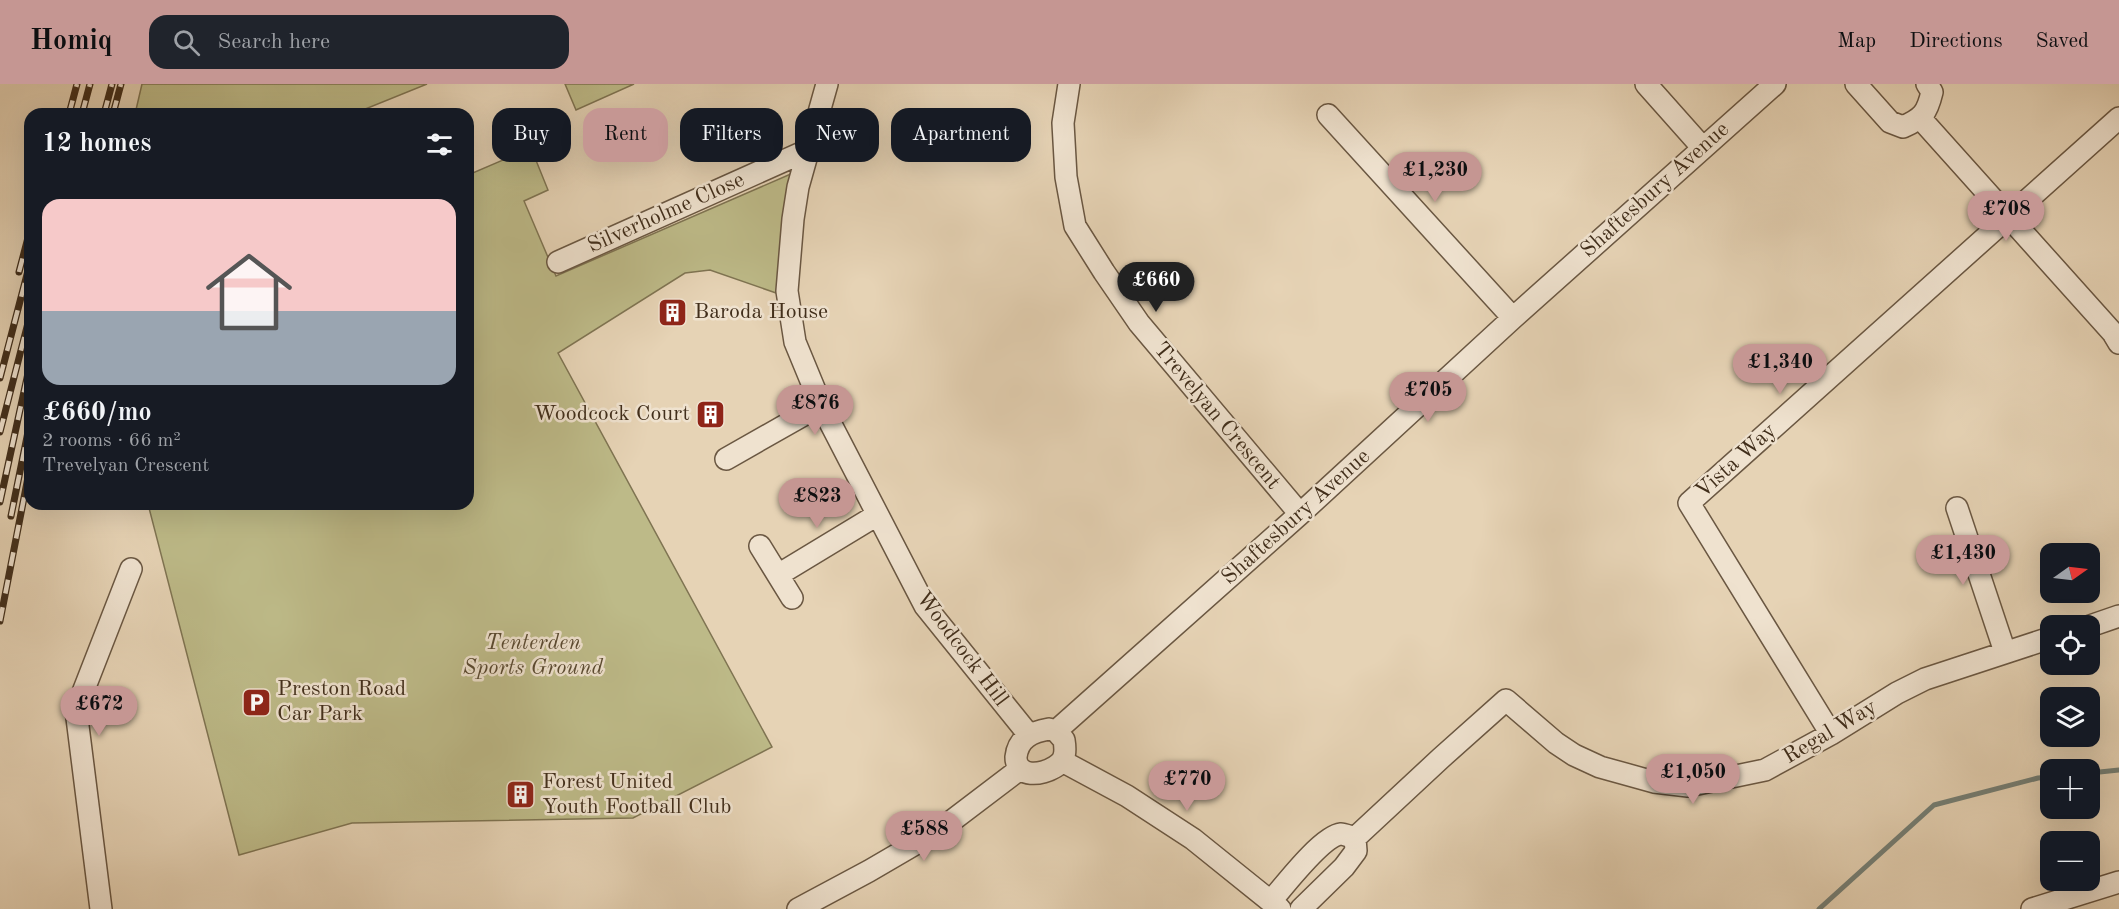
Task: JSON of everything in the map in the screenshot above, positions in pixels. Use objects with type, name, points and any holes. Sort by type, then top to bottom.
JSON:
[{"type":"street","name":"Woodcock Hill","points":[[820,108],[827,84]]},
{"type":"street","name":"Trevelyan Crescent","points":[[1068,84],[1063,123],[1066,177],[1076,226],[1139,323],[1300,514]]},
{"type":"street","points":[[1646,84],[1702,147]]},
{"type":"street","name":"Shaftesbury Avenue","points":[[1056,731],[1300,514],[1702,147],[1775,84]]},
{"type":"street","points":[[1856,84],[1890,122],[1904,127],[1921,119],[1930,103],[1932,92],[1927,84]]},
{"type":"street","points":[[1328,115],[1513,318]]},
{"type":"street","name":"Vista Way","points":[[1830,734],[1689,503],[2119,118]]},
{"type":"street","points":[[1921,119],[2113,333],[2119,343]]},
{"type":"street","name":"Silverholme Close","points":[[558,262],[795,155]]},
{"type":"street","name":"Woodcock Hill","points":[[804,162],[793,219],[787,291],[795,342],[821,405],[925,606],[1029,735]]},
{"type":"street","points":[[726,459],[821,405]]},
{"type":"street","points":[[1957,508],[2006,652]]},
{"type":"street","points":[[778,575],[877,515]]},
{"type":"street","points":[[760,546],[792,598]]},
{"type":"street","points":[[101,909],[76,710],[131,569]]},
{"type":"street","points":[[2100,623],[2119,616]]},
{"type":"street","name":"Regal Way","points":[[1301,909],[1344,867],[1356,851],[1355,838],[1506,700],[1556,744],[1574,755],[1600,767],[1654,782],[1688,786],[1765,770],[1925,679],[2040,641]]},
{"type":"street","points":[[1049,729],[1056,731],[1064,740],[1065,752],[1062,761],[1039,773],[1020,769],[1016,761],[1017,747],[1029,735],[1036,731],[1049,729]]},
{"type":"street","points":[[1062,761],[1127,796],[1193,839],[1276,905],[1302,864],[1327,840],[1341,834],[1355,838]]},
{"type":"street","points":[[798,909],[941,829],[1020,769]]},
{"type":"street","points":[[2032,909],[2119,882]]},
{"type":"green space","points":[[142,84],[427,84],[368,108],[136,108]]},
{"type":"green space","points":[[565,84],[634,84],[576,110]]},
{"type":"green space","name":"Tenterden Sports Ground","points":[[498,162],[537,162],[548,190],[524,201],[556,276],[793,173],[776,293],[710,270],[685,273],[558,353],[772,747],[633,818],[352,823],[239,855],[150,510],[474,510],[474,172]]},
{"type":"waterway","points":[[2100,772],[2119,770]]},
{"type":"waterway","points":[[1819,909],[1934,805],[2040,778]]},
{"type":"railway","points":[[71,108],[77,84]]},
{"type":"railway","points":[[84,108],[90,84]]},
{"type":"railway","points":[[106,108],[112,84]]},
{"type":"railway","points":[[115,108],[121,84]]},
{"type":"railway","points":[[19,272],[24,253]]},
{"type":"railway","points":[[0,378],[24,286]]},
{"type":"railway","points":[[0,432],[24,338]]},
{"type":"railway","points":[[0,502],[24,392]]},
{"type":"railway","points":[[11,516],[24,452]]},
{"type":"railway","points":[[0,621],[24,498]]},
{"type":"place","name":"Baroda House","points":[[673,312]]},
{"type":"place","name":"Woodcock Court","points":[[711,414]]},
{"type":"place","name":"Preston Road Car Park","points":[[256,702]]},
{"type":"place","name":"Forest United Youth Football Club","points":[[521,795]]}]
